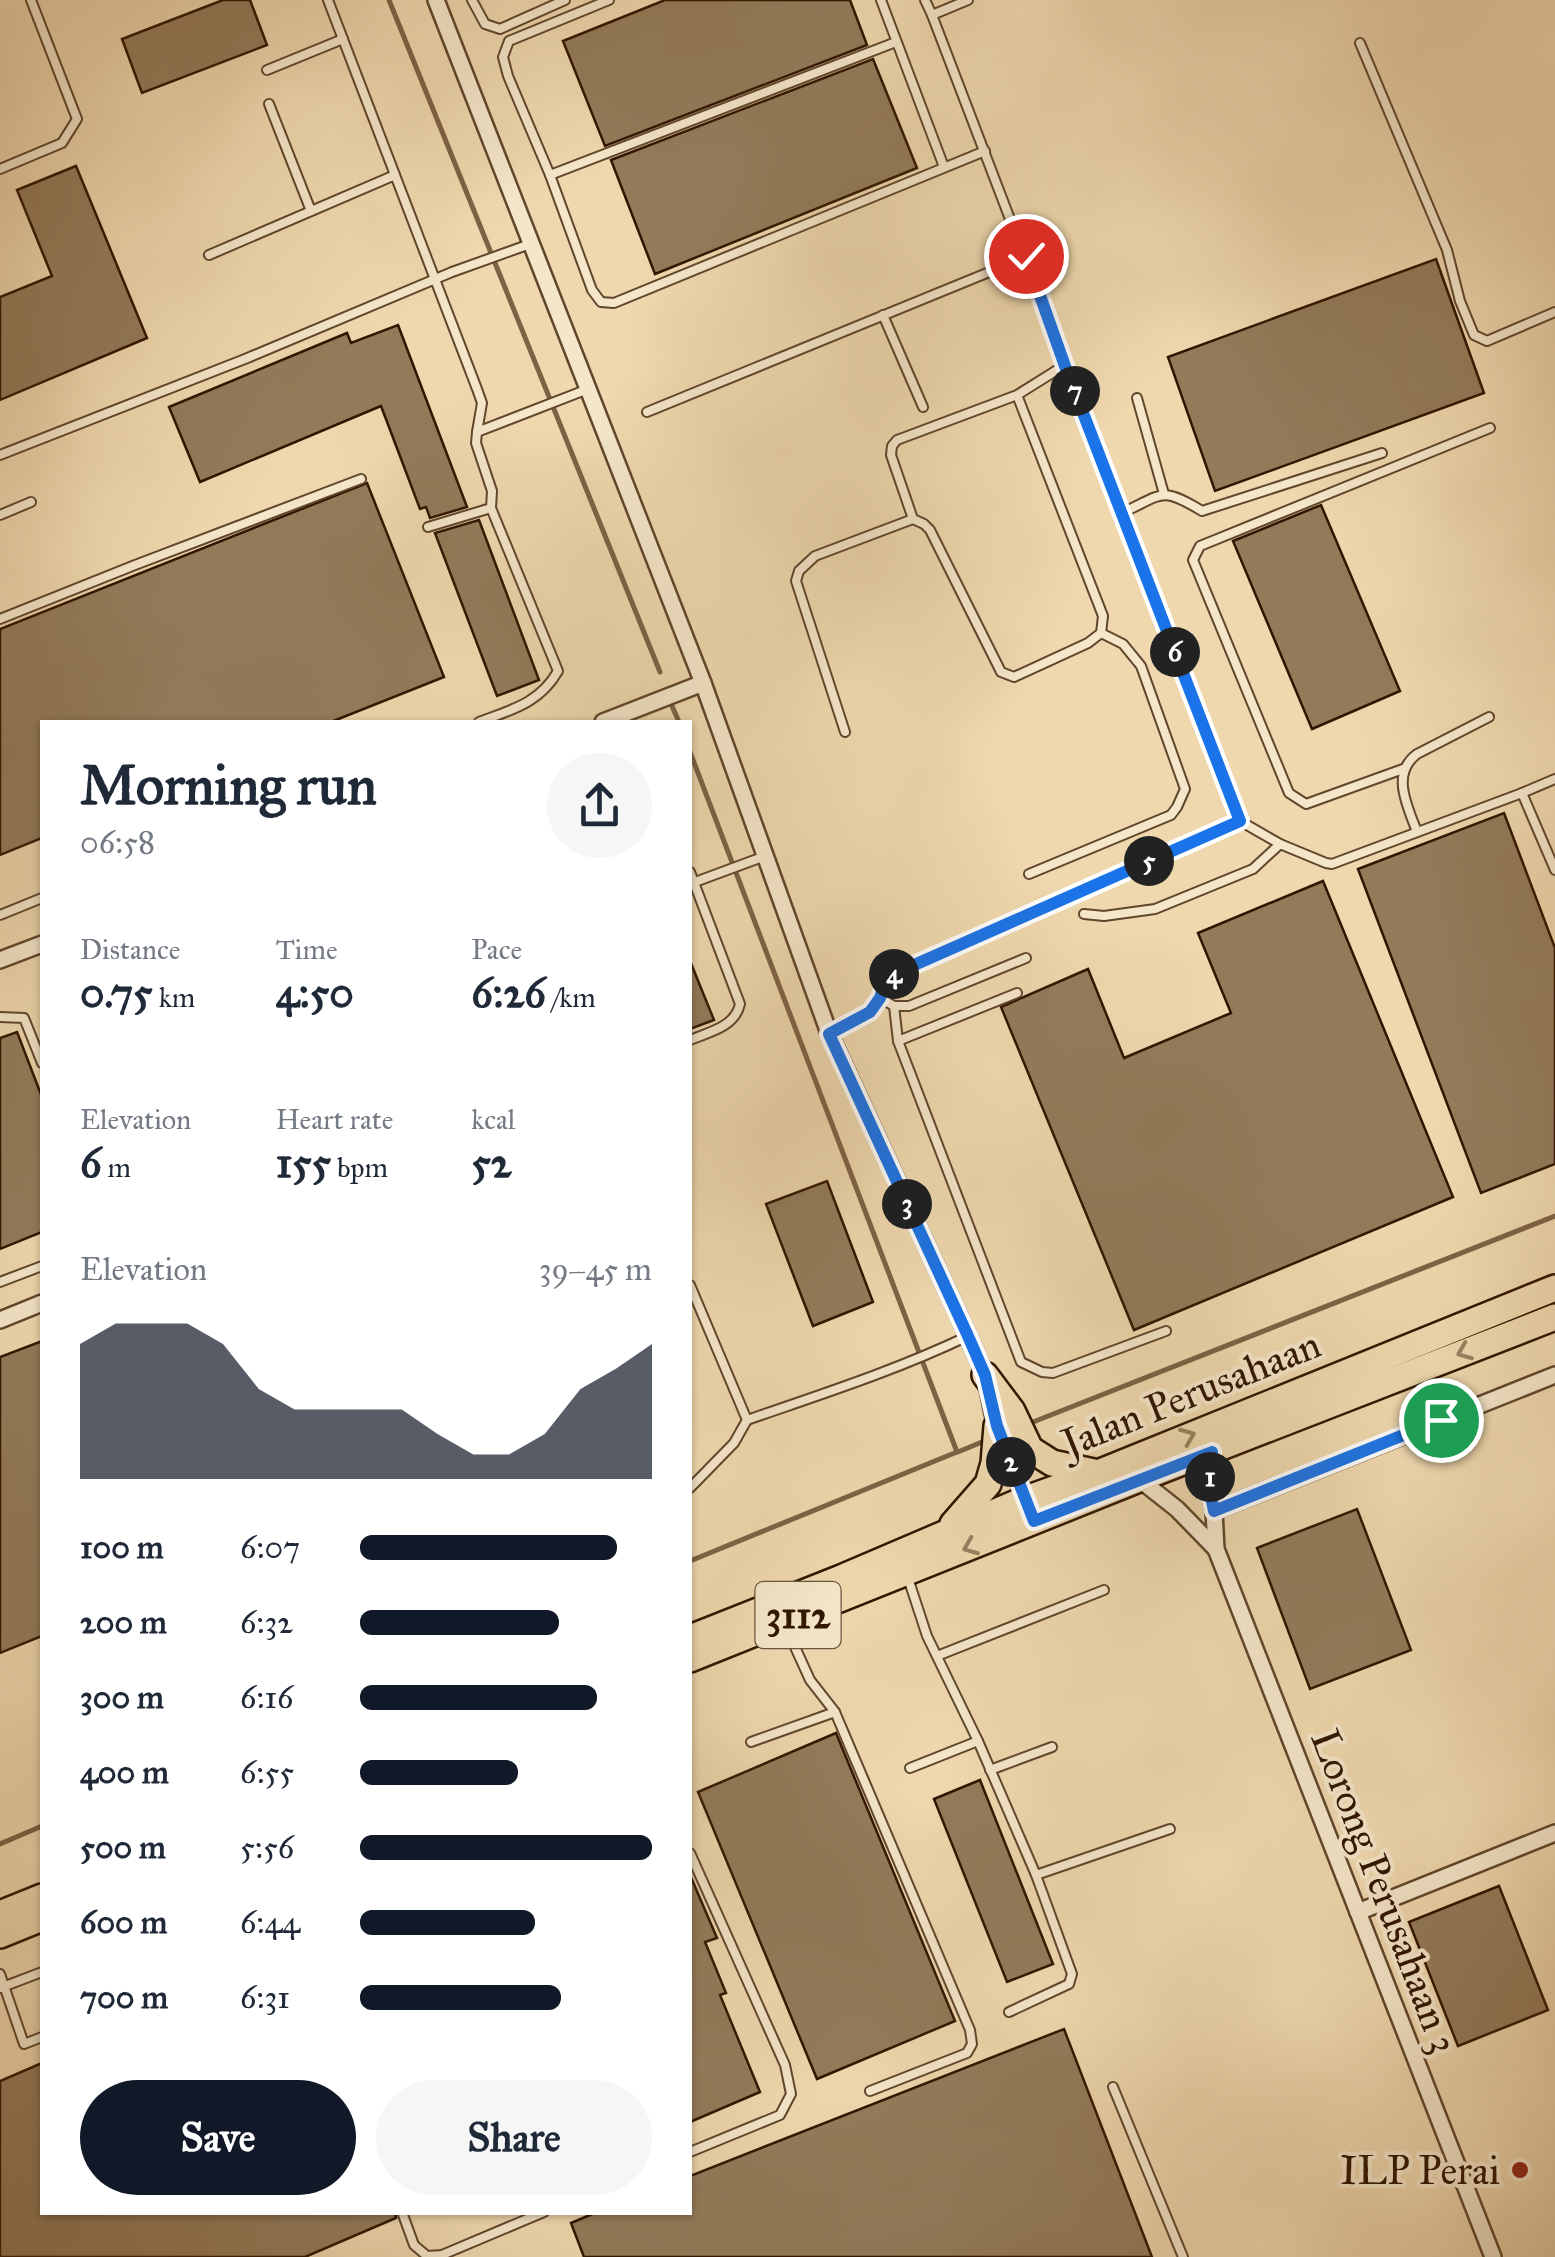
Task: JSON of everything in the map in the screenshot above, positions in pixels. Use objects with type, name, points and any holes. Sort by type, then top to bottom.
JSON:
[{"type":"main road","name":"Jalan Perusahaan","points":[[692,1658],[907,1573],[1098,1473],[1555,1288]]},
{"type":"main road","name":"Jalan Perusahaan","points":[[692,1637],[942,1534],[1139,1479],[1555,1316]]},
{"type":"main road","points":[[985,1375],[1011,1457]]},
{"type":"main road","points":[[1001,1419],[1011,1457]]},
{"type":"main road","points":[[1011,1457],[1098,1473]]},
{"type":"main road","points":[[942,1534],[1011,1457]]},
{"type":"main road","points":[[0,1914],[40,1897]]},
{"type":"main road","points":[[0,1936],[40,1919]]},
{"type":"street","points":[[436,0],[702,683],[757,859],[829,1034],[985,1375]]},
{"type":"street","points":[[608,720],[702,683]]},
{"type":"street","points":[[0,960],[40,945]]},
{"type":"street","points":[[0,1320],[40,1304]]},
{"type":"street","points":[[1214,1511],[1555,1375]]},
{"type":"street","name":"Lorong Perusahaan 3","points":[[1212,1452],[1209,1486],[1216,1549],[1493,2257]]},
{"type":"street","points":[[1011,1457],[1030,1510]]},
{"type":"street","name":"Lorong Perusahaan 3","points":[[1139,1479],[1216,1549]]},
{"type":"street","points":[[1358,1912],[1555,1833]]},
{"type":"lane","points":[[0,168],[62,143],[77,119],[31,0]]},
{"type":"lane","points":[[328,0],[482,403],[476,443],[492,491],[491,508],[558,671],[550,686],[530,702],[483,720]]},
{"type":"lane","points":[[472,0],[485,24],[500,29],[565,0]]},
{"type":"lane","points":[[609,0],[510,41],[503,57],[592,290],[602,302],[614,303],[985,150]]},
{"type":"lane","points":[[880,0],[944,167]]},
{"type":"lane","points":[[925,0],[1240,821],[1280,844],[1332,864],[1555,779]]},
{"type":"lane","points":[[932,15],[968,0]]},
{"type":"lane","points":[[267,70],[343,39]]},
{"type":"lane","points":[[550,176],[896,42]]},
{"type":"lane","points":[[1360,43],[1447,250],[1460,302],[1474,335],[1486,340],[1555,312]]},
{"type":"lane","points":[[270,104],[311,211]]},
{"type":"lane","points":[[208,255],[395,175]]},
{"type":"lane","points":[[0,455],[531,243]]},
{"type":"lane","points":[[647,412],[1026,256]]},
{"type":"lane","points":[[883,316],[923,407]]},
{"type":"lane","points":[[1017,395],[1104,616],[1101,634],[1088,644],[1014,677],[1002,672],[930,530],[912,518],[891,454],[892,446],[897,440],[1017,395],[1065,366]]},
{"type":"lane","points":[[478,432],[588,389]]},
{"type":"lane","points":[[1136,398],[1164,494]]},
{"type":"lane","points":[[1403,769],[1306,804],[1289,793],[1193,560],[1200,546],[1490,428]]},
{"type":"lane","points":[[1122,513],[1164,494],[1178,496],[1202,511],[1382,453]]},
{"type":"lane","points":[[0,619],[361,479]]},
{"type":"lane","points":[[0,515],[30,502]]},
{"type":"lane","points":[[428,527],[491,508]]},
{"type":"lane","points":[[845,732],[796,582],[798,570],[815,556],[912,518]]},
{"type":"lane","points":[[1029,874],[1171,815],[1185,789],[1141,666],[1123,644],[1101,634]]},
{"type":"lane","points":[[1417,832],[1403,794],[1403,769],[1416,754],[1489,717]]},
{"type":"lane","points":[[1522,793],[1555,870]]},
{"type":"lane","points":[[829,1034],[870,1012],[886,979],[896,973],[1240,821]]},
{"type":"lane","points":[[1084,914],[1104,916],[1155,909],[1253,870],[1280,844]]},
{"type":"lane","points":[[694,882],[757,859]]},
{"type":"lane","points":[[692,877],[740,1004],[729,1023],[692,1039]]},
{"type":"lane","points":[[0,916],[40,899]]},
{"type":"lane","points":[[880,998],[894,1006],[909,1006],[1026,958]]},
{"type":"lane","points":[[898,1041],[1016,992]]},
{"type":"lane","points":[[894,1006],[898,1041],[1021,1362],[1053,1373],[1166,1331]]},
{"type":"lane","points":[[0,1017],[24,1018],[40,1058]]},
{"type":"lane","points":[[0,1282],[40,1267]]},
{"type":"lane","points":[[692,1290],[747,1420]]},
{"type":"lane","points":[[692,1486],[734,1442],[747,1420],[870,1377],[968,1336]]},
{"type":"lane","points":[[907,1573],[927,1636],[1036,1875],[1072,1974],[1070,1984],[1009,2012]]},
{"type":"lane","points":[[937,1656],[1104,1590]]},
{"type":"lane","points":[[783,1621],[810,1680],[835,1712],[970,2030],[972,2044],[966,2052],[870,2091]]},
{"type":"lane","points":[[751,1742],[835,1712]]},
{"type":"lane","points":[[910,1768],[978,1741]]},
{"type":"lane","points":[[990,1770],[1052,1747]]},
{"type":"lane","points":[[1036,1875],[1170,1829]]},
{"type":"lane","points":[[692,1857],[786,2065],[792,2094],[780,2115],[692,2151]]},
{"type":"lane","points":[[2,1987],[40,1973]]},
{"type":"lane","points":[[0,1974],[24,2044],[40,2038]]},
{"type":"lane","points":[[1113,2087],[1183,2257]]},
{"type":"lane","points":[[403,2215],[414,2246],[428,2256],[442,2254],[537,2215]]},
{"type":"building","points":[[223,0],[250,0],[267,45],[142,93],[122,39]]},
{"type":"building","points":[[665,0],[850,0],[867,45],[605,146],[563,41]]},
{"type":"building","points":[[873,59],[917,168],[655,274],[611,160]]},
{"type":"building","points":[[76,166],[147,338],[0,400],[0,297],[52,276],[17,190]]},
{"type":"building","points":[[1436,259],[1484,393],[1215,491],[1168,357]]},
{"type":"building","points":[[398,325],[467,507],[430,518],[426,507],[420,509],[381,406],[200,482],[169,407],[347,333],[351,343]]},
{"type":"building","points":[[367,483],[444,677],[336,720],[40,720],[40,839],[0,855],[0,629]]},
{"type":"building","points":[[1321,505],[1400,691],[1312,729],[1233,541]]},
{"type":"building","points":[[479,520],[539,680],[497,696],[435,533]]},
{"type":"building","points":[[1504,813],[1555,948],[1555,1164],[1481,1193],[1358,869]]},
{"type":"building","points":[[1323,881],[1453,1197],[1134,1330],[1001,1007],[1088,969],[1124,1058],[1231,1013],[1198,933]]},
{"type":"building","points":[[692,966],[714,1020],[692,1028]]},
{"type":"building","points":[[17,1032],[40,1092],[40,1233],[0,1249],[0,1038]]},
{"type":"building","points":[[827,1181],[873,1302],[813,1326],[766,1204]]},
{"type":"building","points":[[40,1342],[40,1637],[0,1653],[0,1357]]},
{"type":"building","points":[[1357,1509],[1411,1650],[1310,1689],[1257,1548]]},
{"type":"building","points":[[836,1733],[955,2021],[817,2079],[698,1792]]},
{"type":"building","points":[[980,1780],[1053,1964],[1007,1982],[934,1799]]},
{"type":"building","points":[[692,1880],[717,1938],[705,1942],[726,1993],[720,1995],[760,2092],[692,2121]]},
{"type":"building","points":[[1499,1886],[1548,2010],[1458,2046],[1409,1922]]},
{"type":"building","points":[[1064,2029],[1152,2257],[584,2257],[571,2223],[590,2215],[692,2215],[692,2175]]},
{"type":"building","points":[[40,2064],[40,2215],[396,2218],[305,2257],[0,2257],[0,2081]]},
{"type":"waterway","points":[[389,0],[660,672]]},
{"type":"waterway","points":[[672,706],[678,720]]},
{"type":"waterway","points":[[692,757],[957,1452],[692,1560]]},
{"type":"waterway","points":[[1028,1424],[1555,1216]]},
{"type":"waterway","points":[[958,1452],[989,1439]]},
{"type":"waterway","points":[[0,1844],[40,1827]]},
{"type":"place","name":"ILP Perai","points":[[1520,2170]]},
{"type":"route","points":[[1026,256],[1240,821],[896,973],[886,979],[870,1012],[829,1034],[985,1375],[994,1418],[1034,1521],[1212,1452],[1209,1486],[1214,1511],[1441,1420]]}]
